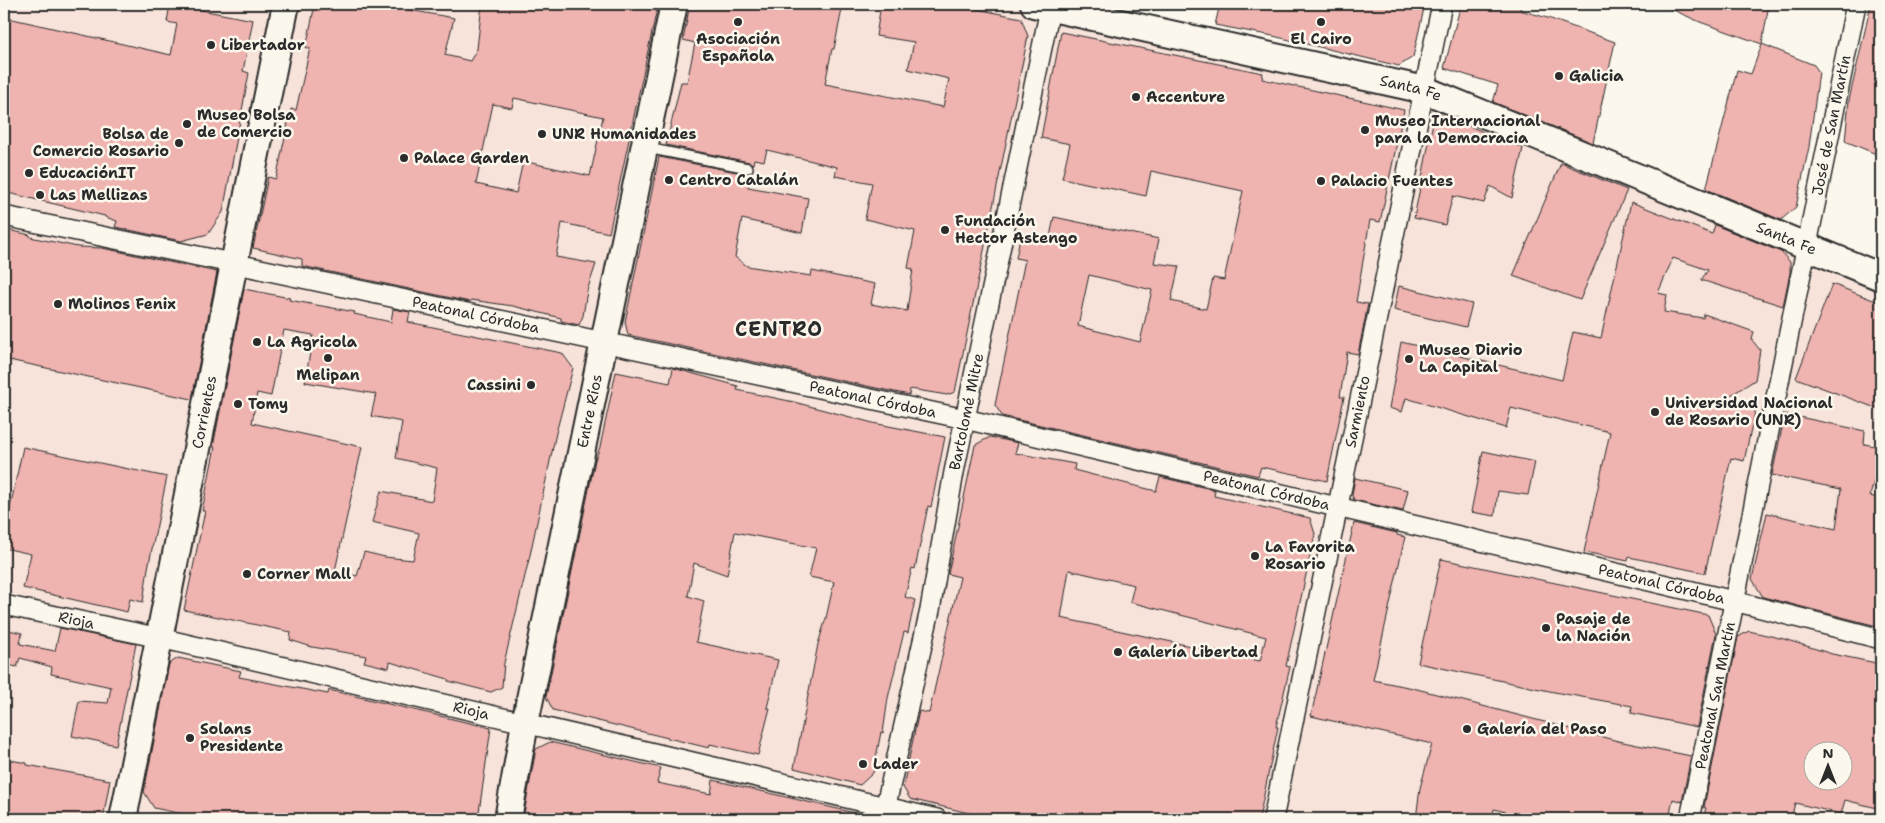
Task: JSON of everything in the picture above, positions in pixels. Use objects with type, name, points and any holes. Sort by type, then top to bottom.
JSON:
[{"type":"main road","name":"Corrientes","points":[[123,819],[286,4]]},
{"type":"main road","name":"Entre Ríos","points":[[508,819],[525,723],[674,4]]},
{"type":"main road","name":"Santa Fe","points":[[1045,5],[1425,90],[1881,277]]},
{"type":"street","name":"Sarmiento","points":[[1273,819],[1442,4]]},
{"type":"street","name":"José de San Martín","points":[[1805,247],[1856,4]]},
{"type":"street","name":"Bartolomé Mitre","points":[[884,813],[930,610],[1045,5]]},
{"type":"street","name":"Peatonal Córdoba","points":[[4,216],[234,263],[965,419],[1734,601],[1881,639]]},
{"type":"street","name":"Peatonal San Martín","points":[[1690,819],[1805,247]]},
{"type":"street","name":"Rioja","points":[[4,605],[160,638],[525,723],[884,813],[936,819]]},
{"type":"lane","points":[[644,148],[748,168]]},
{"type":"shaded area","points":[[4,4],[1034,4],[1425,90],[1881,277],[1881,819],[4,819]]},
{"type":"building","points":[[170,4],[253,20],[243,71],[249,73],[223,212],[208,234],[181,241],[115,227],[117,221],[105,216],[4,192],[4,17],[171,55],[177,24],[167,22]]},
{"type":"building","points":[[315,4],[375,4],[454,18],[445,55],[470,61],[477,49],[482,4],[658,4],[609,233],[562,223],[556,257],[596,264],[579,325],[561,321],[561,318],[513,306],[471,300],[470,302],[302,266],[302,259],[253,248],[268,177],[276,179],[291,109],[296,110],[310,48],[306,48]],"holes":[[[514,98],[603,117],[590,176],[523,161],[516,193],[476,184],[493,104],[512,108]]]},
{"type":"building","points":[[690,4],[843,4],[825,84],[943,107],[949,79],[908,69],[914,42],[876,36],[881,4],[952,4],[1021,18],[1028,36],[955,392],[947,395],[910,389],[909,395],[628,335],[625,322],[659,157],[747,174],[751,173],[748,187],[808,198],[802,233],[742,219],[735,257],[747,266],[811,276],[812,271],[875,284],[871,304],[907,311],[913,269],[908,268],[915,231],[865,219],[872,183],[835,176],[837,167],[767,150],[764,161],[754,159],[753,164],[666,145],[681,82],[687,82],[695,43],[683,40]]},
{"type":"building","points":[[1220,4],[1425,4],[1413,57],[1399,66],[1273,36],[1215,25]]},
{"type":"building","points":[[1461,4],[1522,4],[1520,10],[1615,42],[1593,143],[1493,102],[1498,85],[1444,68]]},
{"type":"building","points":[[1660,4],[1769,4],[1762,44],[1700,22]]},
{"type":"building","points":[[1871,4],[1881,4],[1881,156],[1845,141],[1849,100]]},
{"type":"building","points":[[1061,32],[1263,73],[1262,79],[1404,110],[1380,222],[1370,220],[1356,302],[1368,304],[1358,354],[1347,352],[1340,397],[1344,397],[1327,481],[1261,467],[1258,476],[1002,416],[995,405],[1025,260],[1016,258],[1020,237],[1049,242],[1054,217],[1159,239],[1154,263],[1179,266],[1171,301],[1206,309],[1213,278],[1224,280],[1243,191],[1151,171],[1146,196],[1062,178],[1070,144],[1041,138]],"holes":[[[1089,275],[1152,290],[1140,342],[1078,326]]]},
{"type":"building","points":[[1762,44],[1814,65],[1819,72],[1809,147],[1796,207],[1781,220],[1706,189],[1737,70],[1751,74]]},
{"type":"building","points":[[1435,112],[1523,148],[1512,198],[1490,186],[1484,203],[1453,196],[1445,225],[1414,218]]},
{"type":"building","points":[[1561,163],[1627,190],[1580,300],[1513,276]]},
{"type":"building","points":[[1631,202],[1712,234],[1715,225],[1781,252],[1790,262],[1790,273],[1783,306],[1701,280],[1708,270],[1673,258],[1658,293],[1667,295],[1664,312],[1703,318],[1704,314],[1754,332],[1752,340],[1760,350],[1755,380],[1728,397],[1757,403],[1744,461],[1731,458],[1705,573],[1629,557],[1628,561],[1584,552],[1610,432],[1511,408],[1506,428],[1406,398],[1402,412],[1389,408],[1401,342],[1562,380],[1573,332],[1601,338]]},
{"type":"building","points":[[4,229],[30,235],[30,237],[78,247],[102,248],[217,272],[192,399],[4,359]]},
{"type":"building","points":[[1832,284],[1881,303],[1881,410],[1796,378]]},
{"type":"building","points":[[1399,286],[1472,304],[1466,327],[1394,310]]},
{"type":"building","points":[[244,289],[290,298],[289,300],[355,312],[354,314],[391,322],[393,309],[410,312],[408,322],[562,353],[573,368],[556,433],[530,555],[504,663],[502,687],[491,692],[448,681],[448,679],[390,662],[389,668],[364,662],[366,656],[312,647],[290,640],[291,632],[184,610],[205,511],[202,511],[215,447],[213,447]],"holes":[[[284,330],[313,335],[305,382],[376,394],[371,416],[402,422],[396,458],[437,468],[432,501],[381,491],[372,522],[419,533],[413,560],[385,557],[364,552],[357,576],[335,571],[362,447],[252,423],[257,393],[271,396]]]},
{"type":"building","points":[[673,368],[738,386],[737,390],[794,402],[873,423],[945,437],[931,507],[928,506],[915,569],[912,568],[905,597],[915,600],[908,633],[904,632],[873,773],[860,785],[794,768],[818,644],[834,582],[809,577],[816,548],[735,532],[727,575],[694,563],[688,596],[704,601],[696,642],[778,660],[767,708],[770,708],[758,755],[710,744],[709,748],[553,710],[546,697],[595,460],[600,447],[616,372],[670,383]]},
{"type":"building","points":[[1785,414],[1865,431],[1864,444],[1881,447],[1881,454],[1870,496],[1881,499],[1881,627],[1763,597],[1752,579],[1767,513],[1836,529],[1841,489],[1772,475]]},
{"type":"building","points":[[990,437],[1018,443],[1015,453],[1075,464],[1074,470],[1120,482],[1156,491],[1160,477],[1215,490],[1214,496],[1310,518],[1315,534],[1286,666],[1290,667],[1276,727],[1278,727],[1259,819],[994,819],[910,799],[903,787],[919,711],[929,713],[960,577],[948,574],[975,445]],"holes":[[[1069,570],[1134,585],[1130,602],[1266,637],[1260,661],[1061,618]]]},
{"type":"building","points":[[23,447],[167,477],[148,568],[143,602],[130,599],[127,612],[23,588],[31,554],[4,548],[4,536]]},
{"type":"building","points":[[1483,451],[1535,462],[1528,495],[1498,491],[1495,516],[1471,512]]},
{"type":"building","points":[[1355,478],[1408,490],[1403,511],[1354,500],[1352,495]]},
{"type":"building","points":[[1354,523],[1397,533],[1397,535],[1405,537],[1373,680],[1413,688],[1618,741],[1691,756],[1682,802],[1673,799],[1669,819],[1524,819],[1525,817],[1494,809],[1492,819],[1416,819],[1420,788],[1432,744],[1311,716]]},
{"type":"building","points":[[1441,559],[1708,615],[1716,634],[1697,727],[1631,713],[1632,706],[1554,692],[1418,663]]},
{"type":"building","points":[[60,628],[136,644],[116,745],[72,736],[79,701],[108,703],[111,687],[51,674],[52,667],[20,658],[17,667],[4,664],[4,629],[22,633],[20,644],[55,651]]},
{"type":"building","points":[[1749,631],[1784,639],[1832,654],[1881,664],[1881,809],[1845,800],[1841,814],[1795,803],[1791,819],[1703,819],[1706,808],[1704,807],[1738,637]]},
{"type":"building","points":[[178,658],[241,671],[239,677],[328,694],[329,690],[491,728],[478,819],[206,819],[154,808],[144,792],[169,664]]},
{"type":"building","points":[[550,742],[661,768],[657,783],[711,794],[713,780],[855,813],[854,819],[523,819],[536,749]]},
{"type":"building","points":[[4,759],[110,780],[103,819],[4,819]]},
{"type":"place","name":"Asociación Española","points":[[738,22]]},
{"type":"place","name":"El Cairo","points":[[1321,22]]},
{"type":"place","name":"Libertador","points":[[211,45]]},
{"type":"place","name":"Galicia","points":[[1559,76]]},
{"type":"place","name":"Accenture","points":[[1136,97]]},
{"type":"place","name":"Museo Bolsa de Comercio","points":[[187,124]]},
{"type":"place","name":"Museo Internacional para la Democracia","points":[[1365,130]]},
{"type":"place","name":"UNR Humanidades","points":[[542,134]]},
{"type":"place","name":"Bolsa de Comercio Rosario","points":[[179,143]]},
{"type":"place","name":"Palace Garden","points":[[404,158]]},
{"type":"place","name":"EducaciónIT","points":[[29,173]]},
{"type":"place","name":"Centro Catalán","points":[[669,180]]},
{"type":"place","name":"Palacio Fuentes","points":[[1321,181]]},
{"type":"place","name":"Las Mellizas","points":[[40,195]]},
{"type":"place","name":"Fundación Hector Astengo","points":[[945,230]]},
{"type":"place","name":"Molinos Fenix","points":[[58,304]]},
{"type":"place","name":"La Agricola","points":[[257,342]]},
{"type":"place","name":"Melipan","points":[[328,358]]},
{"type":"place","name":"Museo Diario La Capital","points":[[1409,359]]},
{"type":"place","name":"Cassini","points":[[531,385]]},
{"type":"place","name":"Tomy","points":[[238,404]]},
{"type":"place","name":"Universidad Nacional de Rosario (UNR)","points":[[1655,412]]},
{"type":"place","name":"La Favorita Rosario","points":[[1255,556]]},
{"type":"place","name":"Corner Mall","points":[[247,574]]},
{"type":"place","name":"Pasaje de la Nación","points":[[1546,628]]},
{"type":"place","name":"Galería Libertad","points":[[1118,652]]},
{"type":"place","name":"Galería del Paso","points":[[1467,729]]},
{"type":"place","name":"Solans Presidente","points":[[190,738]]},
{"type":"place","name":"Lader","points":[[863,764]]},
{"type":"district","name":"CENTRO","points":[[779,329]]}]
